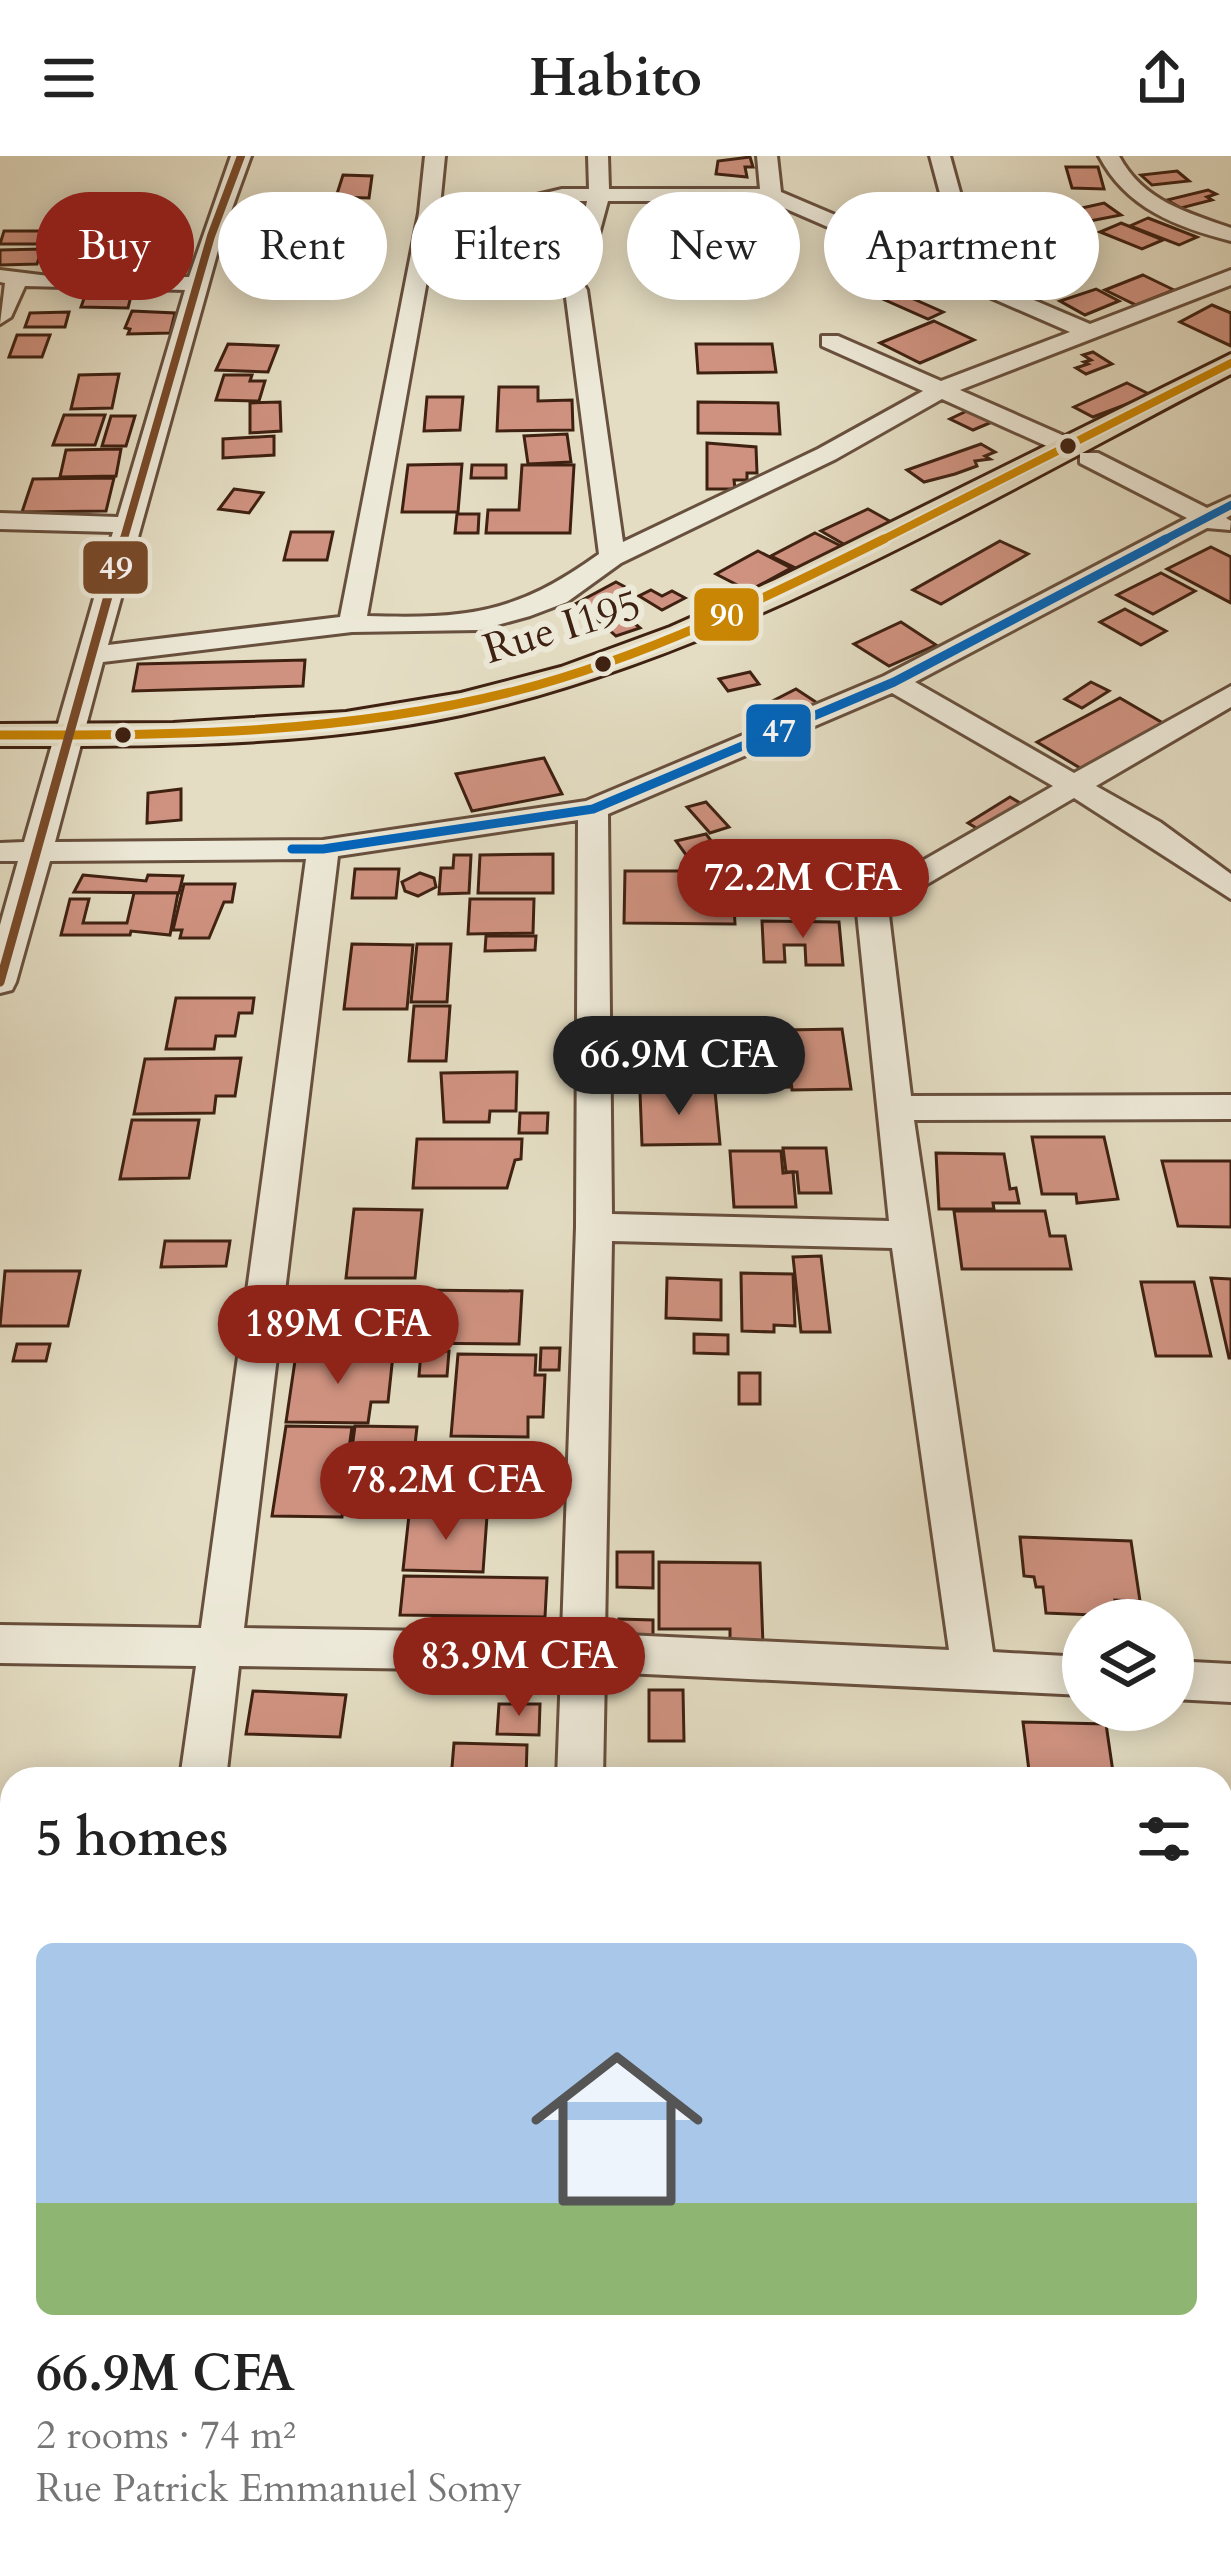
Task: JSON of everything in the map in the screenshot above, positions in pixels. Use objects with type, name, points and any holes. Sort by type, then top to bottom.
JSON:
[{"type":"main road","name":"Rue I195","points":[[0,756],[68,746],[289,747],[388,736],[480,718],[618,680],[776,616],[1079,453],[1231,363]]},
{"type":"main road","name":"Rue I195","points":[[1079,453],[1231,385]]},
{"type":"main road","name":"Rue I195","points":[[0,735],[68,746]]},
{"type":"street","points":[[0,982],[126,525],[201,284],[224,192],[242,156]]},
{"type":"street","points":[[431,192],[435,156]]},
{"type":"street","points":[[598,156],[599,192]]},
{"type":"street","points":[[767,156],[771,192]]},
{"type":"street","points":[[940,156],[950,192]]},
{"type":"street","points":[[1109,156],[1119,180],[1140,200],[1231,235]]},
{"type":"street","points":[[0,317],[10,276],[49,283],[201,284]]},
{"type":"street","points":[[92,655],[352,624],[479,622],[558,596],[612,557],[827,454],[945,388],[1231,277]]},
{"type":"street","points":[[352,624],[413,300]]},
{"type":"street","points":[[577,300],[612,557]]},
{"type":"street","points":[[1013,300],[1088,331]]},
{"type":"street","points":[[830,341],[945,388],[1223,518]]},
{"type":"street","points":[[0,852],[323,849],[593,809],[894,682],[1223,518]]},
{"type":"street","points":[[0,521],[126,525]]},
{"type":"street","points":[[894,682],[1149,829],[1231,889]]},
{"type":"street","points":[[974,1671],[909,1234],[872,903],[1231,695]]},
{"type":"street","points":[[580,1767],[594,1227],[593,809]]},
{"type":"street","points":[[205,1767],[323,849]]},
{"type":"street","points":[[895,1108],[1231,1107]]},
{"type":"street","points":[[594,1227],[909,1234]]},
{"type":"street","points":[[0,1644],[581,1652],[1062,1675]]},
{"type":"street","points":[[1194,1681],[1231,1683]]},
{"type":"building","points":[[750,157],[753,167],[745,167],[747,177],[716,174],[718,161]]},
{"type":"building","points":[[1066,167],[1098,167],[1104,189],[1072,188]]},
{"type":"building","points":[[1177,171],[1189,181],[1152,185],[1141,175]]},
{"type":"building","points":[[343,175],[372,176],[370,192],[338,192]]},
{"type":"building","points":[[1208,190],[1216,194],[1207,197],[1212,200],[1181,208],[1167,200]]},
{"type":"building","points":[[1104,203],[1121,215],[1099,219],[1099,204]]},
{"type":"building","points":[[1148,218],[1197,237],[1179,245],[1130,226]]},
{"type":"building","points":[[1121,223],[1163,240],[1142,249],[1100,232]]},
{"type":"building","points":[[4,231],[36,231],[36,244],[0,244]]},
{"type":"building","points":[[36,249],[36,264],[0,265],[0,250]]},
{"type":"building","points":[[1143,275],[1174,290],[1136,305],[1105,290]]},
{"type":"building","points":[[1099,291],[1119,301],[1085,315],[1060,301],[1099,300]]},
{"type":"building","points":[[84,300],[130,300],[128,308],[81,307]]},
{"type":"building","points":[[885,300],[916,300],[943,312],[928,319]]},
{"type":"building","points":[[1212,305],[1231,313],[1231,346],[1180,322]]},
{"type":"building","points":[[132,311],[175,313],[170,333],[128,334],[130,329],[125,328]]},
{"type":"building","points":[[69,312],[65,327],[25,327],[30,313]]},
{"type":"building","points":[[934,321],[974,340],[920,363],[880,343]]},
{"type":"building","points":[[17,335],[50,335],[42,357],[9,357]]},
{"type":"building","points":[[228,344],[278,346],[268,372],[216,370]]},
{"type":"building","points":[[696,344],[772,344],[776,372],[698,373]]},
{"type":"building","points":[[1093,352],[1112,364],[1086,374],[1076,368],[1088,364],[1084,362],[1091,360],[1083,355]]},
{"type":"building","points":[[119,374],[112,408],[71,409],[79,375]]},
{"type":"building","points":[[224,375],[252,375],[250,381],[265,381],[259,401],[216,400]]},
{"type":"building","points":[[1127,383],[1151,395],[1093,417],[1074,407]]},
{"type":"building","points":[[499,387],[538,387],[538,401],[572,400],[573,430],[497,431]]},
{"type":"building","points":[[427,397],[463,397],[460,430],[424,431]]},
{"type":"building","points":[[280,402],[281,431],[250,433],[250,403]]},
{"type":"building","points":[[698,402],[778,403],[780,434],[698,433]]},
{"type":"building","points":[[969,410],[992,422],[973,430],[950,419]]},
{"type":"building","points":[[64,415],[105,415],[95,445],[53,445]]},
{"type":"building","points":[[111,416],[135,416],[126,446],[102,446]]},
{"type":"building","points":[[567,434],[571,462],[528,464],[524,436]]},
{"type":"building","points":[[274,436],[274,455],[223,458],[223,439]]},
{"type":"building","points":[[707,443],[756,447],[757,473],[747,473],[747,480],[734,480],[735,489],[707,489]]},
{"type":"building","points":[[981,444],[995,452],[985,456],[990,459],[975,461],[977,466],[955,474],[924,482],[907,470]]},
{"type":"building","points":[[121,449],[116,476],[60,477],[66,450]]},
{"type":"building","points":[[462,464],[458,512],[402,512],[408,465]]},
{"type":"building","points":[[472,465],[506,465],[506,478],[471,478]]},
{"type":"building","points":[[522,465],[574,465],[570,533],[486,533],[488,510],[519,510]]},
{"type":"building","points":[[114,478],[106,511],[22,512],[33,479]]},
{"type":"building","points":[[234,489],[263,493],[249,513],[219,509]]},
{"type":"building","points":[[868,509],[895,524],[847,546],[821,531]]},
{"type":"building","points":[[457,514],[479,514],[478,533],[455,533]]},
{"type":"building","points":[[291,532],[333,532],[327,560],[284,560]]},
{"type":"building","points":[[815,533],[845,548],[802,571],[771,556]]},
{"type":"building","points":[[1000,541],[1028,554],[941,604],[913,590]]},
{"type":"building","points":[[1211,547],[1231,557],[1231,603],[1167,569]]},
{"type":"building","points":[[758,551],[791,568],[749,591],[716,574]]},
{"type":"building","points":[[1161,573],[1195,591],[1153,614],[1117,595]]},
{"type":"building","points":[[616,582],[627,588],[586,610],[575,604]]},
{"type":"building","points":[[651,590],[662,596],[672,591],[685,598],[662,610],[639,596]]},
{"type":"building","points":[[612,604],[640,628],[616,636],[589,612]]},
{"type":"building","points":[[1125,609],[1166,631],[1141,645],[1100,622]]},
{"type":"building","points":[[901,622],[936,645],[889,666],[854,644]]},
{"type":"building","points":[[305,660],[303,686],[133,691],[138,664]]},
{"type":"building","points":[[750,672],[759,684],[728,691],[719,679]]},
{"type":"building","points":[[1091,682],[1109,691],[1082,708],[1065,699]]},
{"type":"building","points":[[796,689],[822,706],[774,730],[749,713]]},
{"type":"building","points":[[1120,698],[1168,726],[1085,771],[1037,742]]},
{"type":"building","points":[[544,758],[562,794],[472,811],[456,774]]},
{"type":"building","points":[[181,789],[181,820],[147,823],[148,793]]},
{"type":"building","points":[[1010,797],[1025,806],[983,832],[968,823]]},
{"type":"building","points":[[706,802],[729,827],[710,833],[687,807]]},
{"type":"building","points":[[706,834],[727,862],[697,870],[676,841]]},
{"type":"building","points":[[553,854],[553,893],[478,893],[480,855]]},
{"type":"building","points":[[454,855],[471,855],[469,893],[439,894],[441,868],[453,868]]},
{"type":"building","points":[[355,869],[399,869],[396,898],[352,898]]},
{"type":"building","points":[[625,871],[732,871],[735,924],[624,923]]},
{"type":"building","points":[[420,873],[434,878],[436,887],[418,896],[405,891],[402,882]]},
{"type":"building","points":[[83,875],[146,881],[148,875],[183,876],[179,893],[74,892]]},
{"type":"building","points":[[184,884],[235,884],[232,902],[224,902],[209,938],[180,938],[182,930],[173,930]]},
{"type":"building","points":[[134,893],[178,893],[170,935],[131,931],[130,935],[61,935],[70,899],[89,899],[83,923],[127,923]]},
{"type":"building","points":[[470,899],[534,899],[533,933],[468,934]]},
{"type":"building","points":[[762,921],[839,922],[843,965],[806,965],[805,945],[784,945],[785,962],[764,962]]},
{"type":"building","points":[[486,936],[536,936],[535,950],[485,951]]},
{"type":"building","points":[[352,944],[413,945],[407,1009],[344,1009]]},
{"type":"building","points":[[417,944],[451,944],[447,1002],[411,1002]]},
{"type":"building","points":[[176,998],[254,998],[252,1013],[239,1013],[235,1036],[216,1036],[214,1049],[166,1049]]},
{"type":"building","points":[[414,1006],[450,1006],[446,1061],[409,1061]]},
{"type":"building","points":[[781,1027],[789,1087],[752,1088],[746,1028]]},
{"type":"building","points":[[842,1029],[851,1089],[792,1090],[785,1030]]},
{"type":"building","points":[[689,1037],[716,1037],[720,1084],[687,1085]]},
{"type":"building","points":[[658,1042],[681,1042],[682,1085],[658,1085]]},
{"type":"building","points":[[241,1058],[235,1096],[216,1096],[214,1113],[134,1114],[145,1059]]},
{"type":"building","points":[[517,1072],[516,1111],[490,1111],[489,1122],[444,1122],[441,1073]]},
{"type":"building","points":[[715,1091],[720,1144],[642,1145],[640,1092]]},
{"type":"building","points":[[520,1113],[548,1113],[547,1133],[519,1133]]},
{"type":"building","points":[[132,1120],[199,1120],[189,1178],[120,1179]]},
{"type":"building","points":[[1032,1137],[1104,1137],[1118,1199],[1077,1203],[1076,1194],[1042,1194]]},
{"type":"building","points":[[417,1139],[522,1139],[521,1159],[515,1160],[507,1188],[413,1188]]},
{"type":"building","points":[[783,1148],[826,1148],[831,1193],[799,1193],[797,1172],[786,1172]]},
{"type":"building","points":[[730,1151],[781,1151],[783,1173],[793,1172],[796,1207],[734,1207]]},
{"type":"building","points":[[936,1153],[1004,1154],[1010,1189],[1016,1188],[1019,1203],[993,1203],[994,1209],[939,1209]]},
{"type":"building","points":[[1162,1161],[1231,1161],[1231,1227],[1178,1226]]},
{"type":"building","points":[[354,1209],[422,1210],[415,1278],[346,1278]]},
{"type":"building","points":[[954,1211],[1045,1211],[1050,1236],[1065,1236],[1071,1269],[962,1269]]},
{"type":"building","points":[[165,1241],[230,1241],[226,1266],[161,1267]]},
{"type":"building","points":[[821,1256],[830,1332],[801,1332],[793,1257]]},
{"type":"building","points":[[5,1271],[80,1271],[68,1326],[0,1326]]},
{"type":"building","points":[[741,1273],[793,1274],[795,1326],[774,1325],[774,1332],[742,1331]]},
{"type":"building","points":[[667,1278],[721,1280],[721,1320],[666,1318]]},
{"type":"building","points":[[1211,1278],[1231,1279],[1231,1358],[1229,1358]]},
{"type":"building","points":[[1141,1282],[1194,1282],[1211,1356],[1156,1356]]},
{"type":"building","points":[[415,1290],[522,1291],[519,1344],[410,1343]]},
{"type":"building","points":[[694,1334],[728,1335],[728,1354],[694,1353]]},
{"type":"building","points":[[17,1344],[50,1344],[46,1361],[13,1361]]},
{"type":"building","points":[[541,1348],[560,1348],[559,1370],[540,1370]]},
{"type":"building","points":[[421,1351],[449,1351],[447,1376],[419,1376]]},
{"type":"building","points":[[296,1354],[393,1355],[388,1402],[371,1402],[368,1423],[286,1422]]},
{"type":"building","points":[[458,1354],[536,1355],[535,1375],[545,1375],[543,1417],[528,1417],[528,1437],[451,1436]]},
{"type":"building","points":[[739,1373],[760,1373],[760,1404],[739,1404]]},
{"type":"building","points":[[286,1426],[352,1427],[348,1456],[355,1426],[417,1427],[412,1471],[358,1469],[357,1482],[347,1481],[342,1517],[272,1516]]},
{"type":"building","points":[[409,1515],[487,1516],[483,1572],[403,1570]]},
{"type":"building","points":[[1020,1537],[1131,1541],[1140,1599],[1062,1599],[1062,1614],[1046,1613],[1043,1587],[1036,1587],[1034,1577],[1024,1576]]},
{"type":"building","points":[[617,1552],[653,1552],[653,1588],[617,1587]]},
{"type":"building","points":[[659,1562],[760,1563],[763,1645],[730,1645],[730,1629],[659,1629]]},
{"type":"building","points":[[404,1576],[547,1578],[545,1617],[400,1615]]},
{"type":"building","points":[[619,1619],[653,1620],[653,1643],[619,1643]]},
{"type":"building","points":[[649,1690],[683,1690],[684,1741],[649,1741]]},
{"type":"building","points":[[253,1691],[346,1695],[340,1737],[246,1734]]},
{"type":"building","points":[[499,1704],[540,1704],[539,1735],[497,1734]]},
{"type":"building","points":[[1023,1722],[1062,1723],[1062,1731],[1107,1731],[1112,1767],[1029,1767]]},
{"type":"building","points":[[454,1743],[527,1745],[526,1767],[452,1767]]},
{"type":"transit line","name":"49","points":[[0,982],[211,236],[241,156]]},
{"type":"transit line","name":"90","points":[[0,735],[173,734],[346,722],[461,704],[574,674],[682,634],[787,587],[1231,363]]},
{"type":"transit line","name":"47","points":[[292,849],[323,849],[593,809],[894,682],[1231,505]]}]
